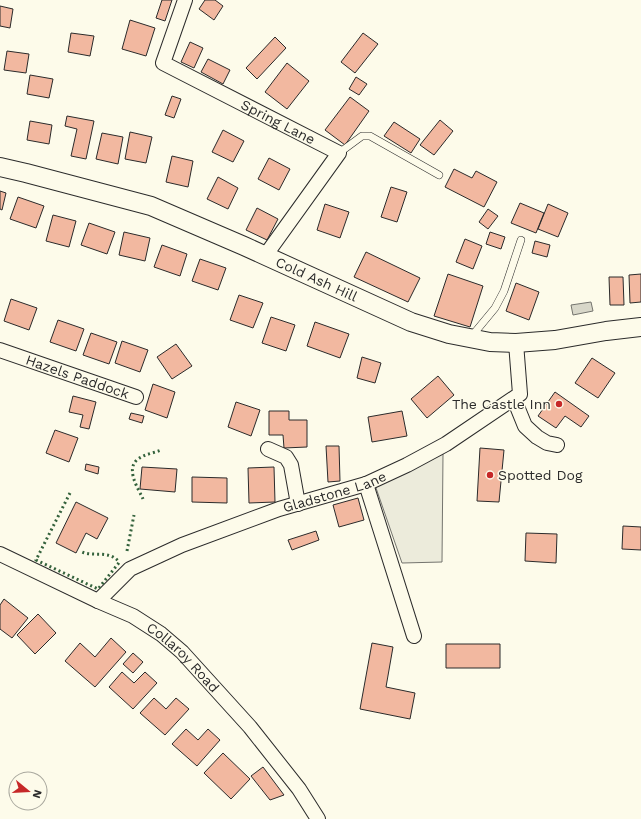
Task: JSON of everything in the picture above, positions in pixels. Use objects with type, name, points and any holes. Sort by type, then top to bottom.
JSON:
[{"type":"street","name":"Spring Lane","points":[[185,0],[163,63],[339,153]]},
{"type":"street","points":[[265,256],[339,153]]},
{"type":"street","name":"Cold Ash Hill","points":[[0,167],[151,206],[411,322],[449,334],[490,342],[516,343],[555,340],[606,331],[641,327]]},
{"type":"street","points":[[516,343],[520,394],[514,399],[525,426],[537,437],[547,443],[557,445]]},
{"type":"street","name":"Hazels Paddock","points":[[0,350],[136,398]]},
{"type":"street","name":"Gladstone Lane","points":[[98,601],[130,568],[182,545],[279,509],[366,484],[407,465],[446,444],[514,399]]},
{"type":"street","points":[[268,448],[286,457],[291,466],[298,504]]},
{"type":"street","points":[[366,484],[414,636]]},
{"type":"street","name":"Collaroy Road","points":[[0,554],[133,616],[161,634],[182,652],[250,727],[299,789],[318,819]]},
{"type":"lane","points":[[339,153],[362,136],[370,136],[439,175]]},
{"type":"lane","points":[[470,338],[495,308],[504,291],[521,240]]},
{"type":"shaded area","points":[[591,302],[593,311],[573,315],[571,305]]},
{"type":"shaded area","points":[[443,454],[442,562],[402,563],[375,485]]},
{"type":"building","points":[[162,0],[172,0],[165,21],[156,18]]},
{"type":"building","points":[[205,0],[215,0],[223,6],[214,20],[199,9]]},
{"type":"building","points":[[0,6],[13,9],[10,28],[0,26]]},
{"type":"building","points":[[130,20],[155,28],[146,56],[122,49]]},
{"type":"building","points":[[71,33],[94,36],[90,56],[68,52]]},
{"type":"building","points":[[363,33],[378,44],[355,73],[341,62]]},
{"type":"building","points":[[275,37],[286,48],[257,79],[246,68]]},
{"type":"building","points":[[190,42],[203,48],[194,68],[181,62]]},
{"type":"building","points":[[7,51],[29,54],[26,73],[4,70]]},
{"type":"building","points":[[208,59],[230,70],[223,84],[201,72]]},
{"type":"building","points":[[287,63],[309,81],[287,109],[265,92]]},
{"type":"building","points":[[30,75],[53,79],[49,98],[27,94]]},
{"type":"building","points":[[356,77],[367,84],[359,95],[349,89]]},
{"type":"building","points":[[172,96],[181,99],[174,118],[165,115]]},
{"type":"building","points":[[350,97],[369,111],[345,145],[325,130]]},
{"type":"building","points":[[67,116],[94,121],[86,159],[71,156],[77,129],[65,126]]},
{"type":"building","points":[[440,120],[453,131],[434,155],[420,145]]},
{"type":"building","points":[[30,121],[52,125],[49,144],[27,140]]},
{"type":"building","points":[[394,122],[420,139],[411,153],[384,136]]},
{"type":"building","points":[[223,130],[244,141],[233,162],[212,152]]},
{"type":"building","points":[[130,132],[152,137],[146,163],[125,159]]},
{"type":"building","points":[[102,133],[123,137],[118,164],[96,159]]},
{"type":"building","points":[[172,156],[193,161],[188,187],[166,182]]},
{"type":"building","points":[[269,158],[290,169],[279,190],[258,179]]},
{"type":"building","points":[[454,169],[472,178],[476,171],[497,182],[484,207],[445,187]]},
{"type":"building","points":[[218,177],[238,188],[228,209],[207,199]]},
{"type":"building","points":[[391,187],[407,192],[397,222],[381,217]]},
{"type":"building","points":[[0,191],[6,193],[2,210],[0,209]]},
{"type":"building","points":[[18,197],[44,206],[36,228],[10,219]]},
{"type":"building","points":[[520,203],[544,213],[536,233],[511,223]]},
{"type":"building","points":[[325,204],[349,212],[340,238],[317,230]]},
{"type":"building","points":[[548,204],[568,213],[558,237],[538,229]]},
{"type":"building","points":[[257,208],[278,219],[267,240],[246,230]]},
{"type":"building","points":[[488,209],[498,216],[488,229],[479,222]]},
{"type":"building","points":[[53,215],[76,221],[69,247],[46,241]]},
{"type":"building","points":[[89,223],[115,232],[107,254],[81,245]]},
{"type":"building","points":[[124,232],[150,238],[145,261],[119,255]]},
{"type":"building","points":[[490,232],[505,237],[501,249],[486,244]]},
{"type":"building","points":[[465,239],[482,246],[473,269],[456,262]]},
{"type":"building","points":[[535,241],[550,245],[547,257],[532,253]]},
{"type":"building","points":[[162,245],[187,254],[180,276],[154,267]]},
{"type":"building","points":[[366,252],[420,278],[408,302],[354,277]]},
{"type":"building","points":[[200,259],[226,268],[218,290],[192,281]]},
{"type":"building","points":[[448,274],[483,286],[470,327],[434,316]]},
{"type":"building","points":[[641,274],[641,302],[630,303],[629,275]]},
{"type":"building","points":[[609,277],[623,277],[624,305],[610,305]]},
{"type":"building","points":[[516,283],[539,292],[529,320],[506,311]]},
{"type":"building","points":[[239,295],[263,303],[253,328],[230,320]]},
{"type":"building","points":[[11,299],[37,308],[29,330],[4,321]]},
{"type":"building","points":[[271,317],[295,325],[286,351],[262,343]]},
{"type":"building","points":[[58,320],[84,329],[76,351],[50,342]]},
{"type":"building","points":[[315,322],[349,334],[340,358],[307,346]]},
{"type":"building","points":[[91,333],[117,342],[109,364],[83,355]]},
{"type":"building","points":[[122,341],[148,350],[140,372],[115,363]]},
{"type":"building","points":[[176,344],[192,366],[172,379],[157,357]]},
{"type":"building","points":[[362,357],[381,363],[375,383],[357,378]]},
{"type":"building","points":[[592,358],[615,373],[598,398],[575,383]]},
{"type":"building","points":[[438,376],[454,395],[427,418],[411,399]]},
{"type":"building","points":[[153,384],[175,392],[167,418],[145,410]]},
{"type":"building","name":"The Castle Inn","points":[[555,392],[589,416],[581,427],[565,416],[556,428],[538,416]]},
{"type":"building","points":[[73,396],[96,402],[89,429],[80,427],[83,415],[69,412]]},
{"type":"building","points":[[236,402],[260,410],[251,436],[228,427]]},
{"type":"building","points":[[269,411],[289,411],[289,420],[307,420],[307,447],[284,448],[283,435],[269,435]]},
{"type":"building","points":[[402,411],[407,436],[372,442],[368,417]]},
{"type":"building","points":[[131,413],[144,416],[142,423],[129,419]]},
{"type":"building","points":[[55,430],[78,438],[69,462],[46,453]]},
{"type":"building","points":[[326,446],[339,446],[340,481],[328,482]]},
{"type":"building","name":"Spotted Dog","points":[[480,448],[504,450],[499,502],[477,501]]},
{"type":"building","points":[[86,464],[99,467],[98,474],[85,470]]},
{"type":"building","points":[[142,467],[177,469],[175,492],[140,489]]},
{"type":"building","points":[[274,467],[275,502],[249,503],[248,468]]},
{"type":"building","points":[[192,477],[227,478],[227,503],[192,502]]},
{"type":"building","points":[[358,498],[364,520],[339,527],[333,505]]},
{"type":"building","points":[[76,502],[108,518],[97,539],[86,533],[76,553],[56,543]]},
{"type":"building","points":[[623,526],[641,527],[641,550],[622,549]]},
{"type":"building","points":[[316,531],[319,540],[292,550],[288,540]]},
{"type":"building","points":[[526,533],[557,534],[556,563],[525,561]]},
{"type":"building","points":[[4,599],[28,618],[12,638],[0,629],[0,605]]},
{"type":"building","points":[[38,614],[56,633],[35,654],[17,635]]},
{"type":"building","points":[[111,638],[126,652],[95,687],[65,661],[80,643],[95,657]]},
{"type":"building","points":[[372,643],[393,647],[386,687],[415,693],[410,719],[360,709]]},
{"type":"building","points":[[446,644],[500,644],[500,668],[446,668]]},
{"type":"building","points":[[133,653],[143,662],[133,673],[123,664]]},
{"type":"building","points":[[122,672],[134,683],[145,672],[157,683],[133,709],[109,687]]},
{"type":"building","points":[[154,698],[166,709],[176,698],[189,709],[165,735],[140,713]]},
{"type":"building","points":[[186,729],[198,740],[208,729],[220,740],[197,766],[172,744]]},
{"type":"building","points":[[223,753],[250,779],[231,799],[204,773]]},
{"type":"building","points":[[263,767],[284,795],[270,800],[251,776]]},
{"type":"hedge","points":[[143,499],[134,479],[134,463],[141,457],[161,450]]},
{"type":"hedge","points":[[70,493],[36,560],[98,589],[119,562],[110,556],[90,554],[80,551]]},
{"type":"hedge","points":[[127,551],[134,515]]},
{"type":"place","name":"The Castle Inn","points":[[559,404]]},
{"type":"place","name":"Spotted Dog","points":[[490,475]]}]
